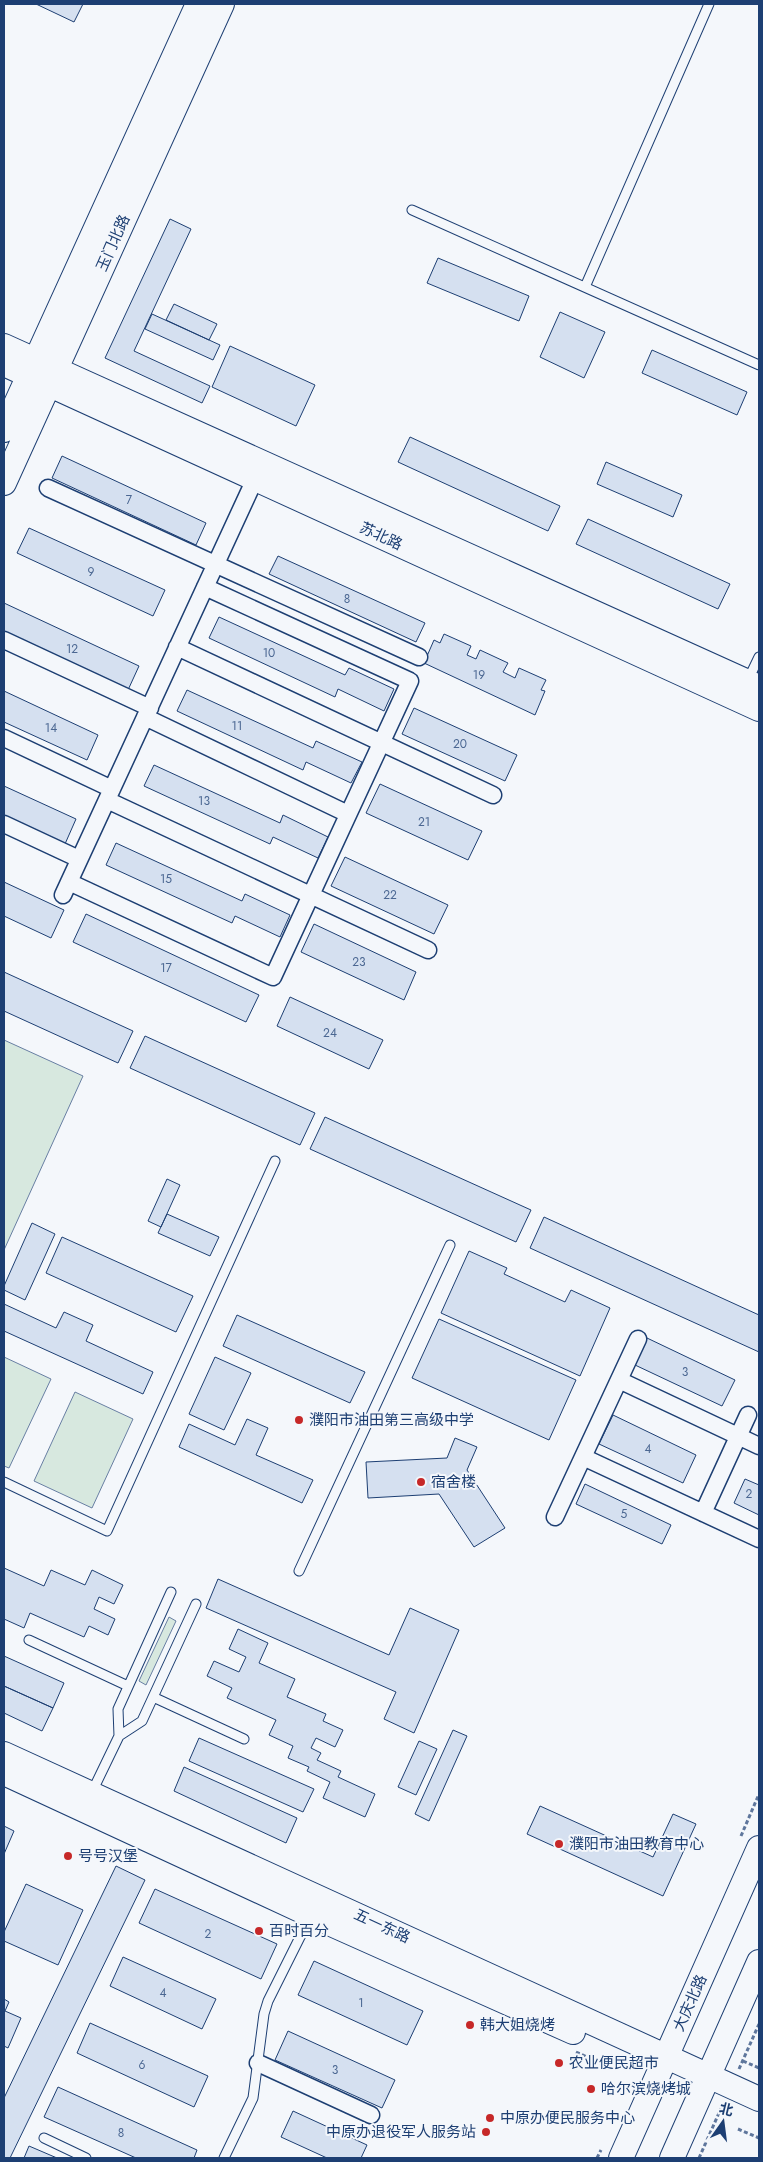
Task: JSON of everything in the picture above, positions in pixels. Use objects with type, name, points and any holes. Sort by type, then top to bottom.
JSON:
[{"type":"street","name":"玉门北路","points":[[4,483],[42,372],[198,4]]},
{"type":"street","name":"玉门北路","points":[[4,430],[42,372],[222,4]]},
{"type":"street","name":"苏北路","points":[[4,346],[42,372],[255,479],[759,709]]},
{"type":"street","name":"苏北路","points":[[4,364],[42,372],[753,685]]},
{"type":"street","points":[[205,587],[410,681],[273,976],[66,889],[79,859],[255,479]]},
{"type":"street","points":[[48,488],[419,657]]},
{"type":"street","points":[[4,640],[348,814]]},
{"type":"street","points":[[178,647],[493,795]]},
{"type":"street","points":[[4,738],[109,794],[311,895],[428,950]]},
{"type":"street","points":[[4,824],[79,859]]},
{"type":"street","points":[[555,1517],[638,1339]]},
{"type":"street","points":[[619,1380],[759,1446]]},
{"type":"street","points":[[703,1513],[748,1415]]},
{"type":"street","points":[[583,1457],[759,1539]]},
{"type":"street","name":"五一东路","points":[[4,1754],[88,1801],[311,1915],[664,2064]]},
{"type":"street","name":"五一东路","points":[[4,1773],[88,1801],[706,2083],[728,2094],[759,2117]]},
{"type":"street","name":"大庆北路","points":[[622,2158],[759,1848]]},
{"type":"street","points":[[672,2158],[759,1962]]},
{"type":"street","points":[[258,2063],[371,2115]]},
{"type":"street","name":"五一东路","points":[[728,2094],[759,2099]]},
{"type":"lane","points":[[585,287],[709,4]]},
{"type":"lane","points":[[412,210],[759,365]]},
{"type":"lane","points":[[753,685],[759,657]]},
{"type":"lane","points":[[4,1482],[107,1531],[276,1161]]},
{"type":"lane","points":[[299,1571],[450,1246]]},
{"type":"lane","points":[[88,1801],[119,1736],[118,1709],[171,1592]]},
{"type":"lane","points":[[119,1736],[142,1722],[196,1604]]},
{"type":"lane","points":[[29,1640],[128,1686]]},
{"type":"lane","points":[[153,1697],[244,1739]]},
{"type":"lane","points":[[224,2158],[253,2098],[264,2014],[268,2001],[311,1915]]},
{"type":"lane","points":[[44,2138],[86,2158]]},
{"type":"path","points":[[699,2158],[759,2024]]},
{"type":"path","points":[[743,2061],[759,2068]]},
{"type":"path","points":[[738,2129],[759,2138]]},
{"type":"shaded area","points":[[4,1040],[83,1076],[4,1250]]},
{"type":"shaded area","points":[[4,1357],[51,1379],[9,1468],[4,1466]]},
{"type":"shaded area","points":[[75,1392],[133,1419],[92,1508],[34,1481]]},
{"type":"shaded area","points":[[169,1617],[176,1621],[146,1685],[139,1681]]},
{"type":"building","points":[[36,4],[83,4],[74,22]]},
{"type":"building","points":[[170,219],[191,229],[134,351],[210,386],[202,403],[105,358]]},
{"type":"building","points":[[438,258],[529,296],[519,321],[427,283]]},
{"type":"building","points":[[174,304],[217,324],[209,340],[166,320]]},
{"type":"building","points":[[560,312],[605,332],[584,378],[540,357]]},
{"type":"building","points":[[152,314],[220,345],[213,360],[145,329]]},
{"type":"building","points":[[230,346],[315,385],[296,426],[212,387]]},
{"type":"building","points":[[652,350],[747,392],[737,415],[642,373]]},
{"type":"building","points":[[410,437],[560,506],[548,531],[398,462]]},
{"type":"building","points":[[62,456],[206,523],[196,545],[52,478]]},
{"type":"building","points":[[606,462],[682,495],[673,517],[597,484]]},
{"type":"building","points":[[588,519],[730,584],[718,609],[576,544]]},
{"type":"building","points":[[29,528],[165,590],[153,616],[17,553]]},
{"type":"building","points":[[278,556],[425,623],[416,642],[269,574]]},
{"type":"building","points":[[4,603],[139,666],[128,690],[4,633]]},
{"type":"building","points":[[219,617],[345,675],[349,668],[394,689],[384,711],[338,689],[335,697],[209,638]]},
{"type":"building","points":[[444,634],[471,646],[467,655],[476,659],[480,650],[508,663],[503,672],[515,678],[519,668],[546,680],[541,690],[545,691],[535,715],[424,663],[434,640],[440,643]]},
{"type":"building","points":[[187,690],[313,748],[316,741],[362,762],[351,783],[306,762],[303,770],[177,711]]},
{"type":"building","points":[[4,691],[98,735],[87,760],[4,722]]},
{"type":"building","points":[[414,708],[517,755],[505,781],[402,734]]},
{"type":"building","points":[[154,765],[280,823],[283,815],[328,837],[318,858],[273,837],[270,844],[144,786]]},
{"type":"building","points":[[380,784],[482,831],[468,860],[366,813]]},
{"type":"building","points":[[4,786],[76,819],[65,844],[4,816]]},
{"type":"building","points":[[116,843],[242,901],[245,894],[290,915],[280,937],[235,916],[232,923],[106,865]]},
{"type":"building","points":[[345,857],[448,905],[434,934],[331,886]]},
{"type":"building","points":[[4,882],[64,910],[51,938],[4,916]]},
{"type":"building","points":[[86,914],[259,995],[246,1022],[73,942]]},
{"type":"building","points":[[314,924],[416,972],[404,1000],[301,952]]},
{"type":"building","points":[[4,972],[133,1031],[118,1063],[4,1011]]},
{"type":"building","points":[[290,997],[383,1040],[369,1069],[277,1026]]},
{"type":"building","points":[[145,1036],[315,1113],[300,1145],[130,1068]]},
{"type":"building","points":[[325,1117],[531,1210],[516,1242],[310,1149]]},
{"type":"building","points":[[167,1179],[180,1185],[161,1227],[148,1221]]},
{"type":"building","points":[[167,1214],[219,1237],[210,1256],[158,1233]]},
{"type":"building","points":[[544,1217],[759,1315],[759,1352],[530,1248]]},
{"type":"building","points":[[32,1223],[55,1234],[25,1300],[4,1290],[4,1286]]},
{"type":"building","points":[[62,1237],[193,1296],[176,1332],[46,1273]]},
{"type":"building","points":[[469,1251],[507,1268],[504,1274],[565,1302],[571,1290],[610,1308],[580,1376],[441,1313]]},
{"type":"building","points":[[4,1304],[56,1328],[64,1312],[93,1325],[86,1341],[153,1372],[143,1394],[4,1331]]},
{"type":"building","points":[[237,1315],[365,1372],[350,1403],[223,1346]]},
{"type":"building","points":[[439,1319],[576,1380],[549,1440],[412,1378]]},
{"type":"building","points":[[647,1338],[735,1380],[722,1406],[635,1365]]},
{"type":"building","points":[[215,1357],[251,1373],[224,1430],[189,1414]]},
{"type":"building","points":[[613,1415],[696,1455],[683,1483],[599,1444]]},
{"type":"building","points":[[247,1419],[268,1428],[256,1455],[313,1480],[302,1503],[179,1447],[189,1424],[235,1445]]},
{"type":"building","name":"宿舍楼","points":[[455,1438],[477,1447],[467,1470],[505,1528],[474,1547],[439,1494],[368,1498],[366,1462],[447,1458]]},
{"type":"building","points":[[745,1479],[759,1485],[759,1515],[734,1503]]},
{"type":"building","points":[[585,1484],[671,1525],[662,1544],[576,1504]]},
{"type":"building","points":[[4,1568],[44,1586],[51,1570],[85,1585],[92,1570],[123,1585],[114,1604],[99,1597],[94,1609],[115,1619],[108,1635],[89,1626],[84,1637],[30,1613],[24,1628],[4,1619]]},
{"type":"building","points":[[218,1579],[389,1655],[410,1608],[459,1630],[414,1733],[384,1719],[396,1692],[206,1608]]},
{"type":"building","points":[[238,1629],[268,1643],[259,1663],[295,1679],[287,1697],[326,1714],[323,1721],[343,1730],[335,1747],[316,1738],[311,1748],[321,1753],[317,1760],[341,1771],[338,1777],[375,1794],[365,1817],[323,1798],[330,1782],[307,1771],[309,1767],[288,1758],[293,1746],[269,1735],[276,1720],[227,1698],[232,1688],[207,1676],[214,1661],[239,1672],[246,1657],[229,1649]]},
{"type":"building","points":[[4,1656],[64,1683],[53,1708],[4,1686]]},
{"type":"building","points":[[4,1686],[53,1708],[42,1731],[4,1713]]},
{"type":"building","points":[[453,1730],[467,1736],[429,1821],[415,1814]]},
{"type":"building","points":[[199,1738],[314,1789],[303,1812],[189,1761]]},
{"type":"building","points":[[419,1741],[437,1749],[416,1795],[398,1787]]},
{"type":"building","points":[[184,1767],[297,1818],[286,1843],[174,1791]]},
{"type":"building","points":[[540,1806],[653,1857],[673,1814],[696,1824],[663,1896],[527,1834]]},
{"type":"building","points":[[4,1826],[14,1831],[4,1854]]},
{"type":"building","points":[[116,1866],[145,1880],[10,2158],[4,2158],[4,2098]]},
{"type":"building","points":[[26,1884],[83,1910],[58,1965],[4,1941],[4,1932]]},
{"type":"building","points":[[155,1889],[277,1944],[261,1979],[139,1923]]},
{"type":"building","points":[[123,1957],[216,1999],[202,2029],[110,1986]]},
{"type":"building","points":[[314,1961],[423,2011],[407,2045],[298,1995]]},
{"type":"building","points":[[4,1999],[9,2002],[5,2011],[21,2018],[8,2048],[4,2046]]},
{"type":"building","points":[[90,2023],[208,2076],[194,2107],[77,2053]]},
{"type":"building","points":[[288,2031],[395,2080],[382,2108],[275,2060]]},
{"type":"building","points":[[58,2087],[197,2150],[194,2158],[136,2158],[44,2117]]},
{"type":"building","points":[[293,2111],[367,2145],[361,2158],[327,2158],[281,2137]]},
{"type":"building","points":[[29,2146],[57,2158],[24,2158]]},
{"type":"place","name":"濮阳市油田第三高级中学","points":[[299,1420]]},
{"type":"place","name":"宿舍楼","points":[[421,1482]]},
{"type":"place","name":"濮阳市油田教育中心","points":[[559,1844]]},
{"type":"place","name":"号号汉堡","points":[[68,1856]]},
{"type":"place","name":"百时百分","points":[[259,1931]]},
{"type":"place","name":"韩大姐烧烤","points":[[470,2025]]},
{"type":"place","name":"农业便民超市","points":[[559,2063]]},
{"type":"place","name":"哈尔滨烧烤城","points":[[591,2089]]},
{"type":"place","name":"中原办便民服务中心","points":[[490,2118]]},
{"type":"place","name":"中原办退役军人服务站","points":[[486,2132]]}]
